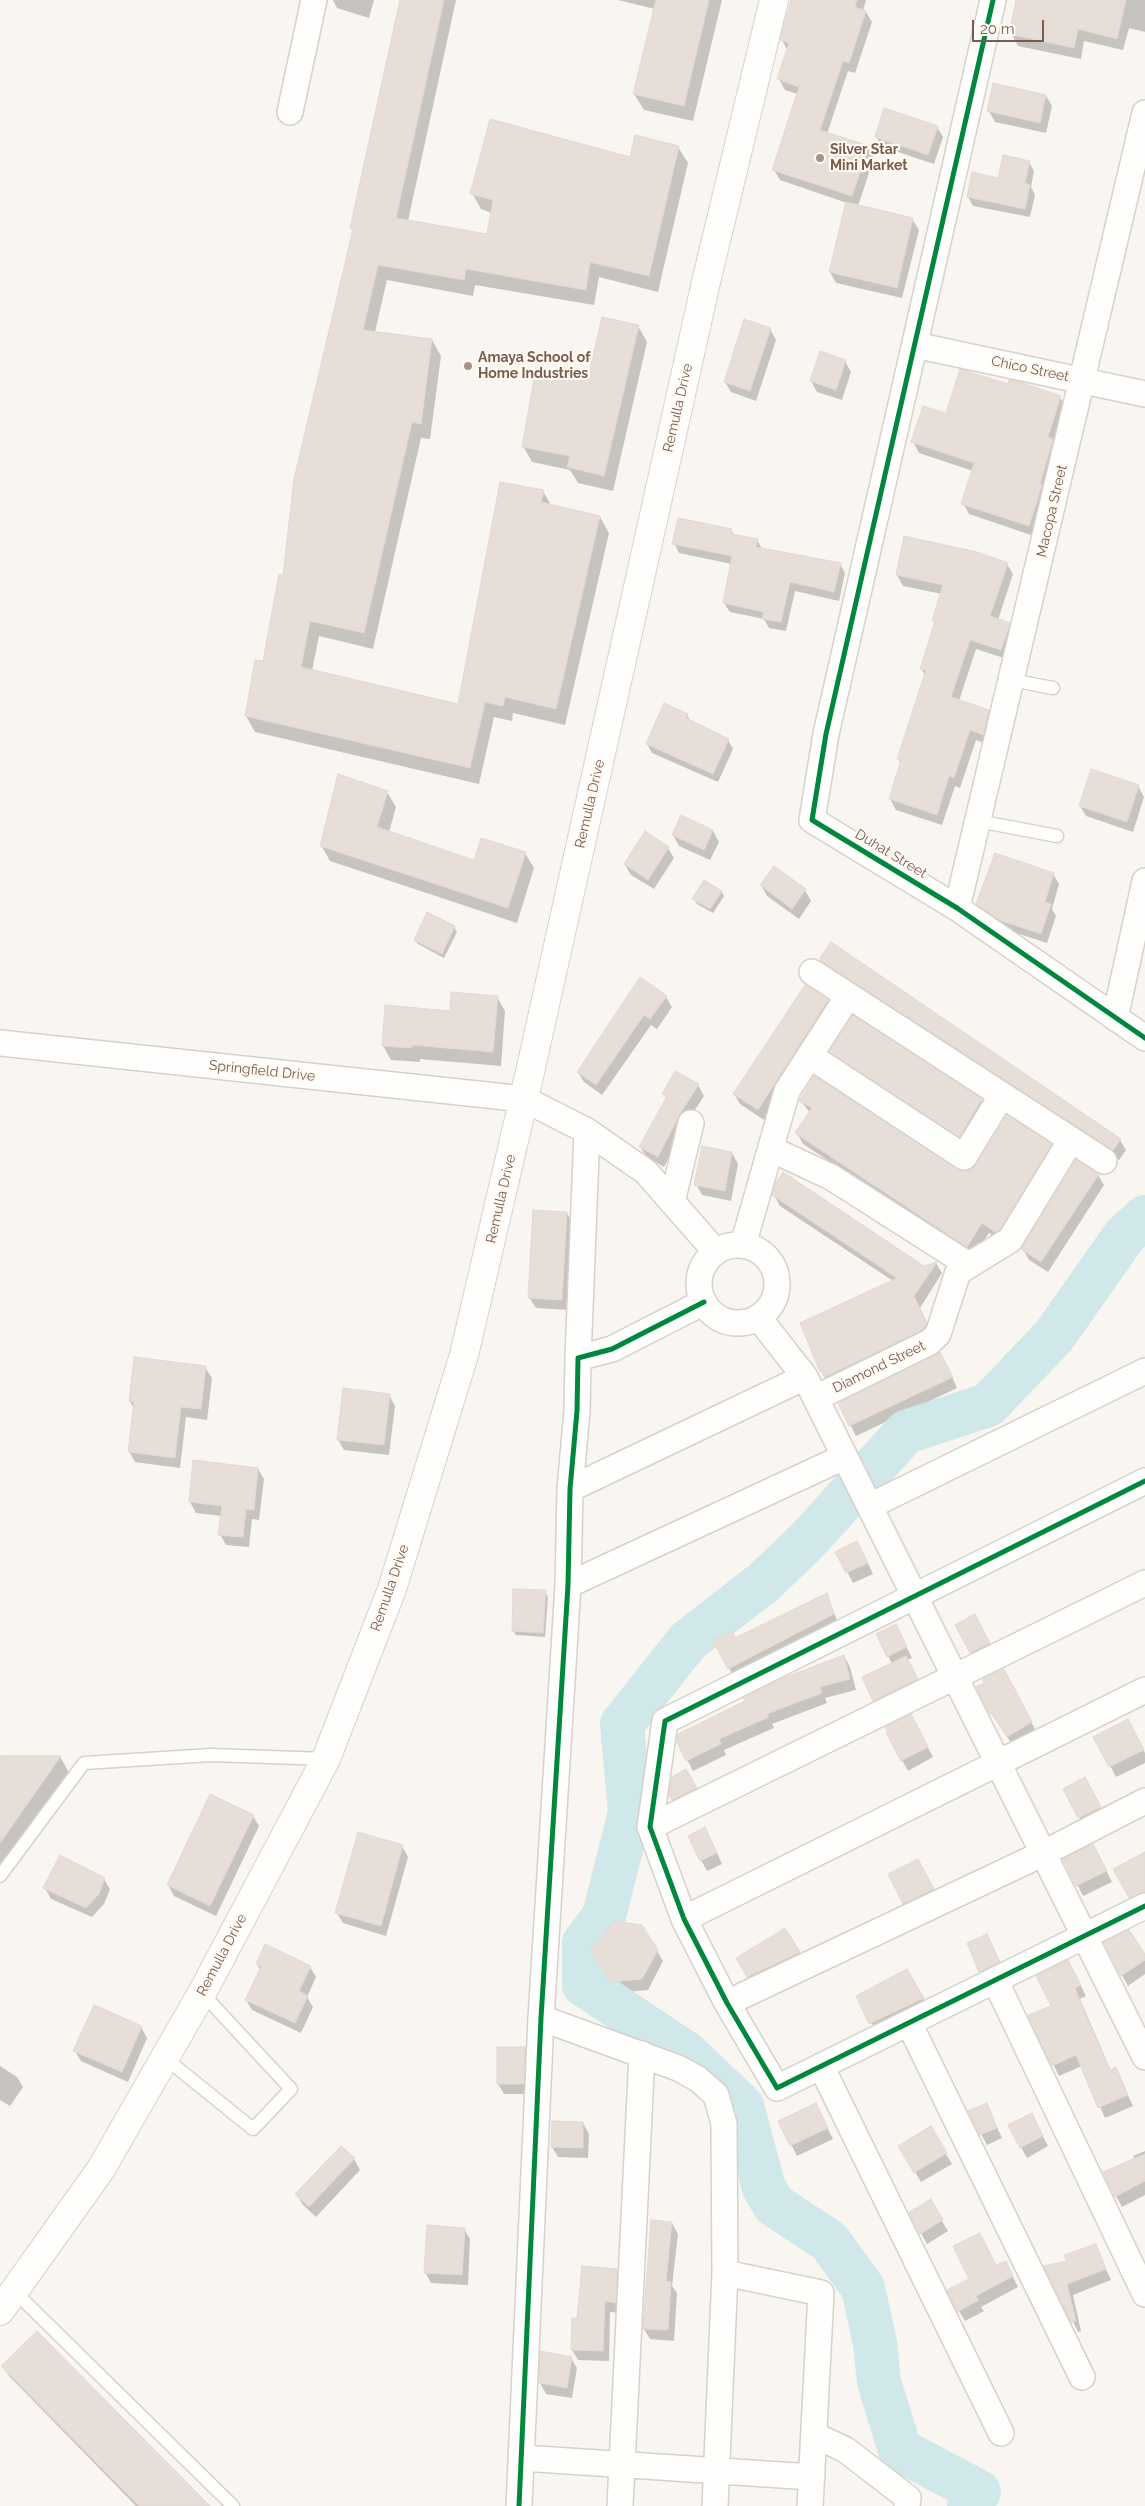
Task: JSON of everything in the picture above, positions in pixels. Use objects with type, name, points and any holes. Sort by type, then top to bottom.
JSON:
[{"type":"main road","name":"Remulla Drive","points":[[7,2301],[100,2169],[202,1993],[326,1759],[392,1589],[464,1355],[524,1099],[706,282],[774,0]]},
{"type":"street","points":[[290,112],[314,0]]},
{"type":"street","points":[[915,345],[993,0]]},
{"type":"street","name":"Macopa Street","points":[[957,908],[1144,125]]},
{"type":"street","name":"Chico Street","points":[[915,345],[1145,394]]},
{"type":"street","name":"Duhat Street","points":[[915,345],[826,734],[812,820],[957,908],[1145,1038]]},
{"type":"street","points":[[1115,1018],[1145,882]]},
{"type":"street","points":[[812,972],[1104,1161]]},
{"type":"street","points":[[743,1245],[788,1091],[848,996]]},
{"type":"street","name":"Springfield Drive","points":[[0,1043],[524,1099]]},
{"type":"street","points":[[810,1056],[964,1157],[1002,1095]]},
{"type":"street","points":[[524,1099],[587,1131],[646,1172],[716,1252]]},
{"type":"street","points":[[672,1202],[691,1123]]},
{"type":"street","points":[[519,2506],[541,2018],[568,1585],[570,1490],[577,1411],[587,1131]]},
{"type":"street","name":"Diamond Street","points":[[570,1490],[810,1388],[930,1342],[938,1334],[943,1323],[958,1272],[1010,1240],[1071,1140]]},
{"type":"street","points":[[771,1149],[831,1177],[969,1265]]},
{"type":"street","points":[[734,1245],[743,1245],[764,1255],[772,1265],[776,1276],[777,1288],[774,1300],[758,1318],[746,1322],[728,1321],[712,1312],[704,1302],[700,1291],[702,1269],[708,1259],[716,1252],[734,1245]]},
{"type":"street","points":[[578,1358],[612,1349],[704,1302]]},
{"type":"street","points":[[758,1318],[810,1388],[1000,1763],[1145,2057]]},
{"type":"street","points":[[568,1585],[857,1482],[1145,1371]]},
{"type":"street","points":[[1145,1482],[665,1722],[650,1827],[684,1919],[727,2003],[777,2088],[1145,1906]]},
{"type":"street","points":[[650,1827],[956,1678],[1145,1583]]},
{"type":"street","points":[[684,1919],[1145,1690]]},
{"type":"street","points":[[727,2003],[1044,1853],[1145,1802]]},
{"type":"street","points":[[995,1980],[1145,2294]]},
{"type":"street","points":[[541,2018],[678,2068],[698,2079],[716,2095],[724,2124],[725,2273],[714,2506]]},
{"type":"street","points":[[909,2023],[1082,2377]]},
{"type":"street","points":[[620,2506],[642,2054]]},
{"type":"street","points":[[821,2066],[1001,2433]]},
{"type":"street","points":[[725,2273],[821,2293],[810,2506]]},
{"type":"street","points":[[814,2435],[846,2450],[908,2498],[907,2506]]},
{"type":"street","points":[[522,2458],[812,2477]]},
{"type":"lane","points":[[1011,680],[1053,688]]},
{"type":"lane","points":[[978,821],[1057,836]]},
{"type":"lane","points":[[0,1876],[84,1763],[211,1755],[326,1759]]},
{"type":"lane","points":[[165,2058],[253,2129],[291,2090],[202,1993]]},
{"type":"lane","points":[[7,2301],[233,2506]]},
{"type":"building","points":[[400,0],[444,0],[396,218],[487,234],[493,200],[470,194],[490,119],[630,157],[635,135],[679,146],[649,276],[590,262],[586,290],[466,269],[464,280],[378,265],[363,330],[432,339],[421,424],[412,422],[364,633],[310,621],[301,667],[458,704],[500,482],[544,490],[541,502],[600,516],[556,709],[505,697],[503,706],[485,702],[470,768],[245,716],[255,660],[263,661],[279,574],[283,575],[294,479],[353,229],[350,228]]},
{"type":"building","points":[[656,0],[709,0],[684,106],[633,94]]},
{"type":"building","points":[[791,0],[857,0],[855,7],[866,11],[849,63],[843,61],[820,130],[869,146],[852,196],[772,170],[799,87],[777,79],[789,43],[780,40]]},
{"type":"building","points":[[1016,0],[1126,0],[1117,39],[1078,29],[1074,48],[1009,34]]},
{"type":"building","points":[[993,83],[1046,95],[1040,123],[987,111]]},
{"type":"building","points":[[884,108],[938,126],[928,155],[875,137]]},
{"type":"building","points":[[1003,155],[1030,161],[1025,183],[1030,185],[1025,209],[967,197],[972,172],[998,178]]},
{"type":"building","points":[[846,202],[913,218],[897,288],[829,272]]},
{"type":"building","points":[[602,317],[639,325],[604,476],[567,467],[570,456],[522,447],[536,368],[588,378]]},
{"type":"building","points":[[744,319],[771,328],[750,391],[724,382]]},
{"type":"building","points":[[820,351],[846,360],[836,390],[810,381]]},
{"type":"building","points":[[960,369],[1008,384],[1009,380],[1017,381],[1061,396],[1048,437],[1053,439],[1040,484],[1042,485],[1029,526],[961,504],[974,463],[911,442],[923,406],[946,413]]},
{"type":"building","points":[[678,518],[732,529],[731,534],[758,539],[756,547],[841,563],[834,592],[790,582],[781,622],[762,619],[764,612],[723,603],[732,556],[672,544]]},
{"type":"building","points":[[904,536],[977,552],[1008,563],[990,616],[1010,623],[1001,650],[970,640],[951,697],[989,710],[983,735],[970,730],[954,778],[949,776],[937,815],[889,799],[901,760],[897,759],[926,670],[920,669],[935,621],[932,620],[943,585],[896,575]]},
{"type":"building","points":[[664,703],[688,714],[686,718],[729,739],[713,774],[646,744]]},
{"type":"building","points":[[1091,769],[1139,785],[1127,822],[1079,806]]},
{"type":"building","points":[[338,774],[388,791],[377,827],[474,860],[481,838],[526,852],[508,908],[320,846]]},
{"type":"building","points":[[681,815],[713,830],[704,850],[672,835]]},
{"type":"building","points":[[645,831],[669,847],[648,880],[624,864]]},
{"type":"building","points":[[995,853],[1054,873],[1045,902],[1051,904],[1041,934],[999,920],[976,904]]},
{"type":"building","points":[[774,866],[806,889],[792,909],[760,885]]},
{"type":"building","points":[[704,880],[722,891],[710,909],[692,899]]},
{"type":"building","points":[[427,912],[455,926],[442,954],[414,940]]},
{"type":"building","points":[[831,942],[1121,1139],[1113,1150],[821,961],[820,958]]},
{"type":"building","points":[[640,977],[667,996],[650,1019],[644,1015],[596,1085],[577,1072]]},
{"type":"building","points":[[805,985],[828,1000],[758,1110],[733,1094]]},
{"type":"building","points":[[451,992],[498,996],[493,1052],[412,1045],[412,1048],[382,1046],[385,1005],[450,1011]]},
{"type":"building","points":[[853,1015],[982,1099],[959,1137],[829,1052]]},
{"type":"building","points":[[675,1071],[699,1084],[680,1114],[658,1157],[639,1147],[667,1096],[662,1094]]},
{"type":"building","points":[[814,1076],[963,1171],[970,1170],[976,1165],[1007,1115],[1052,1144],[1000,1230],[995,1232],[982,1223],[967,1247],[795,1133],[812,1108],[799,1101]]},
{"type":"building","points":[[702,1146],[732,1152],[725,1191],[694,1185]]},
{"type":"building","points":[[1076,1160],[1099,1174],[1041,1262],[1021,1249]]},
{"type":"building","points":[[783,1172],[924,1266],[937,1262],[914,1296],[927,1323],[922,1330],[825,1377],[822,1371],[820,1372],[800,1323],[897,1278],[772,1195],[775,1184]]},
{"type":"building","points":[[533,1210],[567,1212],[562,1300],[528,1298]]},
{"type":"building","points":[[940,1352],[953,1377],[849,1426],[838,1403]]},
{"type":"building","points":[[134,1357],[206,1366],[201,1409],[181,1407],[175,1458],[128,1452],[134,1402],[129,1401]]},
{"type":"building","points":[[343,1388],[390,1394],[384,1445],[337,1440]]},
{"type":"building","points":[[193,1460],[258,1468],[254,1510],[246,1509],[243,1537],[218,1535],[222,1506],[189,1502]]},
{"type":"building","points":[[857,1541],[868,1563],[846,1573],[835,1552]]},
{"type":"building","points":[[513,1589],[546,1590],[543,1633],[512,1631]]},
{"type":"building","points":[[827,1593],[834,1614],[728,1669],[713,1641],[732,1631],[735,1638]]},
{"type":"building","points":[[975,1614],[990,1643],[970,1653],[955,1625]]},
{"type":"building","points":[[896,1624],[907,1647],[887,1657],[876,1634]]},
{"type":"building","points":[[844,1655],[850,1679],[820,1687],[822,1693],[767,1714],[769,1717],[719,1739],[721,1744],[686,1761],[677,1742],[678,1734],[745,1701],[743,1698],[781,1679]]},
{"type":"building","points":[[906,1656],[918,1679],[873,1701],[862,1677]]},
{"type":"building","points":[[1004,1669],[1032,1722],[1007,1737],[992,1713],[990,1714],[976,1687],[984,1683],[983,1679]]},
{"type":"building","points":[[911,1714],[928,1747],[901,1761],[886,1733],[888,1732],[885,1727]]},
{"type":"building","points":[[1128,1719],[1144,1750],[1109,1767],[1093,1737]]},
{"type":"building","points":[[0,1756],[61,1756],[0,1843]]},
{"type":"building","points":[[686,1769],[697,1788],[672,1800],[669,1796],[672,1777]]},
{"type":"building","points":[[1085,1777],[1101,1807],[1078,1818],[1063,1789]]},
{"type":"building","points":[[210,1794],[254,1815],[210,1906],[167,1885]]},
{"type":"building","points":[[705,1827],[717,1853],[700,1861],[688,1836]]},
{"type":"building","points":[[358,1832],[403,1845],[381,1926],[335,1913]]},
{"type":"building","points":[[1093,1844],[1107,1871],[1076,1886],[1063,1859]]},
{"type":"building","points":[[1145,1852],[1145,1892],[1129,1898],[1113,1869]]},
{"type":"building","points":[[60,1855],[105,1878],[99,1894],[86,1908],[43,1888]]},
{"type":"building","points":[[918,1859],[934,1889],[903,1904],[888,1874]]},
{"type":"building","points":[[614,1921],[642,1925],[658,1950],[642,1979],[611,1982],[592,1951]]},
{"type":"building","points":[[785,1928],[800,1952],[747,1977],[736,1958]]},
{"type":"building","points":[[1129,1930],[1145,1954],[1145,1960],[1121,1976],[1104,1942]]},
{"type":"building","points":[[987,1934],[1000,1962],[979,1972],[967,1943]]},
{"type":"building","points":[[265,1944],[311,1966],[299,1991],[308,1996],[295,2023],[245,2000],[261,1967],[256,1964]]},
{"type":"building","points":[[1068,1960],[1081,1985],[1075,1988],[1110,2070],[1116,2067],[1128,2095],[1098,2108],[1076,2055],[1052,2066],[1028,2015],[1051,2006],[1036,1976]]},
{"type":"building","points":[[907,1969],[924,1998],[869,2024],[856,1996]]},
{"type":"building","points":[[94,2005],[142,2026],[122,2072],[73,2051]]},
{"type":"building","points":[[497,2047],[525,2047],[524,2084],[497,2084]]},
{"type":"building","points":[[816,2103],[828,2128],[790,2146],[778,2121]]},
{"type":"building","points":[[987,2103],[997,2128],[980,2135],[968,2111]]},
{"type":"building","points":[[1032,2113],[1043,2136],[1020,2148],[1008,2125]]},
{"type":"building","points":[[552,2121],[583,2122],[583,2148],[551,2147]]},
{"type":"building","points":[[931,2126],[947,2153],[914,2173],[898,2146]]},
{"type":"building","points":[[341,2146],[355,2158],[309,2207],[295,2194]]},
{"type":"building","points":[[1145,2154],[1145,2181],[1115,2197],[1103,2172]]},
{"type":"building","points":[[931,2199],[943,2220],[920,2234],[909,2212]]},
{"type":"building","points":[[651,2220],[672,2222],[666,2281],[671,2282],[668,2330],[643,2329]]},
{"type":"building","points":[[427,2225],[465,2228],[462,2275],[424,2273]]},
{"type":"building","points":[[980,2233],[996,2265],[1006,2261],[1013,2276],[976,2296],[979,2300],[957,2312],[947,2290],[969,2279],[953,2246]]},
{"type":"building","points":[[1096,2244],[1106,2269],[1067,2284],[1076,2321],[1071,2322],[1044,2266],[1067,2261],[1064,2255]]},
{"type":"building","points":[[582,2266],[617,2269],[616,2303],[605,2301],[603,2351],[571,2350],[572,2318],[577,2318]]},
{"type":"building","points":[[37,2331],[210,2506],[139,2506],[1,2366]]},
{"type":"building","points":[[540,2351],[572,2357],[567,2388],[539,2383]]},
{"type":"waterway","points":[[969,2506],[979,2492],[900,2450],[879,2382],[875,2343],[863,2288],[829,2241],[774,2205],[764,2188],[742,2106],[686,2053],[584,1985],[584,1943],[604,1916],[630,1813],[622,1724],[688,1641],[764,1582],[806,1542],[906,1432],[988,1405],[1054,1336],[1125,1235],[1145,1217]]},
{"type":"cycle path","points":[[993,0],[826,734],[812,820],[957,908],[1145,1038]]},
{"type":"cycle path","points":[[519,2506],[541,2018],[568,1585],[570,1489],[577,1411],[578,1358],[612,1349],[704,1302]]},
{"type":"cycle path","points":[[1145,1481],[665,1721],[650,1827],[684,1919],[727,2003],[777,2088],[1145,1906]]},
{"type":"place","name":"Silver Star Mini Market","points":[[820,158]]},
{"type":"place","name":"Amaya School of Home Industries","points":[[468,366]]}]
